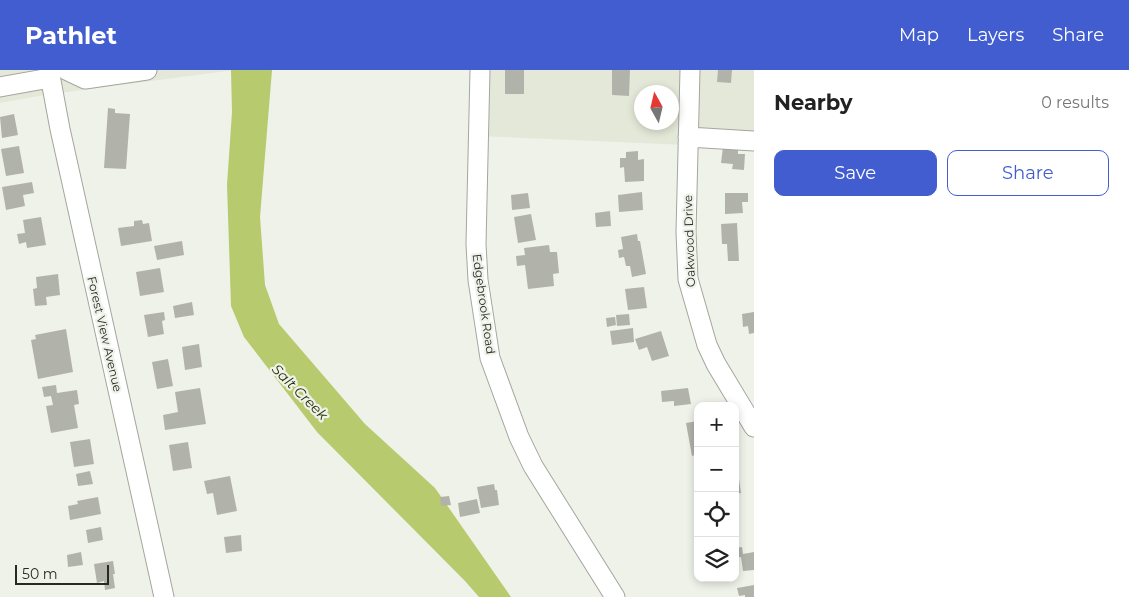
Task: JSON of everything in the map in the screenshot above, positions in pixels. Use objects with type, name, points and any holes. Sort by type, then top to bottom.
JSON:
[{"type":"street","points":[[0,86],[55,72],[85,79],[147,70]]},
{"type":"street","name":"Edgebrook Road","points":[[480,70],[476,244],[478,280],[490,358],[519,438],[533,466],[615,597]]},
{"type":"street","name":"Oakwood Drive","points":[[690,70],[686,232],[688,280],[707,345],[716,364],[754,427]]},
{"type":"street","name":"Forest View Avenue","points":[[55,72],[60,129],[164,597]]},
{"type":"street","points":[[688,137],[754,141]]},
{"type":"shaded area","points":[[0,70],[235,70],[44,95],[0,103]]},
{"type":"shaded area","points":[[483,70],[687,70],[685,145],[481,136]]},
{"type":"shaded area","points":[[692,70],[754,70],[754,137],[691,134]]},
{"type":"water","name":"Salt Creek","points":[[231,70],[272,70],[260,217],[265,285],[279,324],[365,424],[435,488],[511,597],[479,597],[317,432],[244,337],[231,306],[227,185],[232,112]]},
{"type":"building","points":[[505,70],[524,70],[524,94],[505,94]]},
{"type":"building","points":[[612,70],[630,70],[629,96],[612,95]]},
{"type":"building","points":[[718,70],[732,70],[731,83],[717,82]]},
{"type":"building","points":[[108,108],[115,109],[115,113],[130,114],[126,169],[104,168]]},
{"type":"building","points":[[14,114],[18,135],[2,138],[0,117]]},
{"type":"building","points":[[19,146],[24,173],[6,176],[1,149]]},
{"type":"building","points":[[723,147],[738,148],[738,154],[745,154],[744,170],[732,169],[733,164],[721,163]]},
{"type":"building","points":[[638,151],[638,160],[644,159],[644,181],[625,182],[624,167],[620,168],[620,158],[626,158],[626,152]]},
{"type":"building","points":[[32,182],[34,193],[23,195],[25,206],[6,210],[2,187]]},
{"type":"building","points":[[642,192],[643,210],[619,212],[618,195]]},
{"type":"building","points":[[528,193],[530,208],[512,210],[511,195]]},
{"type":"building","points":[[725,193],[748,193],[748,202],[742,202],[743,213],[725,214]]},
{"type":"building","points":[[610,211],[611,226],[596,227],[595,213]]},
{"type":"building","points":[[531,214],[536,240],[518,243],[514,217]]},
{"type":"building","points":[[41,217],[46,245],[27,248],[26,242],[19,244],[17,234],[25,233],[23,220]]},
{"type":"building","points":[[142,220],[143,224],[149,223],[152,241],[121,246],[118,228],[134,226],[134,221]]},
{"type":"building","points":[[737,223],[739,261],[728,261],[727,244],[722,244],[721,224]]},
{"type":"building","points":[[637,234],[646,274],[632,277],[630,266],[626,266],[624,257],[619,258],[618,250],[623,249],[621,237]]},
{"type":"building","points":[[182,241],[184,255],[157,260],[154,246]]},
{"type":"building","points":[[549,245],[550,252],[557,252],[559,273],[553,274],[554,286],[528,289],[525,265],[517,266],[516,256],[525,255],[524,248]]},
{"type":"building","points":[[160,268],[164,292],[140,296],[136,272]]},
{"type":"building","points":[[58,274],[60,295],[46,297],[47,305],[35,306],[33,289],[37,288],[36,277]]},
{"type":"building","points":[[644,287],[647,308],[628,310],[625,289]]},
{"type":"building","points":[[192,302],[194,315],[175,318],[173,306]]},
{"type":"building","points":[[164,312],[165,320],[162,321],[164,334],[148,337],[144,315]]},
{"type":"building","points":[[754,312],[754,333],[749,334],[748,326],[743,327],[742,314]]},
{"type":"building","points":[[629,314],[630,325],[617,326],[616,315]]},
{"type":"building","points":[[615,317],[616,325],[607,327],[606,318]]},
{"type":"building","points":[[633,328],[634,342],[612,345],[610,331]]},
{"type":"building","points":[[66,329],[73,372],[38,379],[31,340],[36,339],[35,335]]},
{"type":"building","points":[[661,331],[669,356],[652,361],[647,347],[639,350],[635,339]]},
{"type":"building","points":[[199,344],[202,367],[185,370],[182,347]]},
{"type":"building","points":[[168,359],[173,386],[157,389],[152,362]]},
{"type":"building","points":[[56,385],[57,393],[77,390],[79,404],[74,405],[78,428],[51,433],[46,406],[53,405],[51,396],[44,397],[42,387]]},
{"type":"building","points":[[200,388],[206,424],[165,430],[163,415],[178,412],[175,392]]},
{"type":"building","points":[[688,388],[691,404],[674,406],[674,401],[662,402],[661,391]]},
{"type":"building","points":[[694,422],[694,455],[692,456],[686,423]]},
{"type":"building","points":[[90,439],[94,464],[74,467],[70,442]]},
{"type":"building","points":[[188,442],[192,468],[173,471],[169,445]]},
{"type":"building","points":[[90,471],[93,484],[78,486],[76,474]]},
{"type":"building","points":[[230,476],[237,511],[217,515],[213,493],[207,494],[204,481]]},
{"type":"building","points":[[494,484],[495,490],[497,490],[499,505],[481,508],[477,487]]},
{"type":"building","points":[[449,496],[451,505],[441,506],[440,497]]},
{"type":"building","points":[[98,497],[101,514],[70,520],[68,506],[78,504],[77,501]]},
{"type":"building","points":[[477,499],[480,513],[460,517],[458,503]]},
{"type":"building","points":[[101,527],[103,540],[88,543],[86,530]]},
{"type":"building","points":[[241,535],[242,551],[226,553],[224,537]]},
{"type":"building","points":[[739,547],[742,547],[743,554],[754,552],[754,570],[743,571],[741,557],[739,557]]},
{"type":"building","points":[[81,552],[83,565],[68,567],[67,555]]},
{"type":"building","points":[[113,561],[115,588],[105,590],[104,581],[97,583],[94,564]]},
{"type":"building","points":[[754,585],[754,597],[739,596],[737,588]]}]
